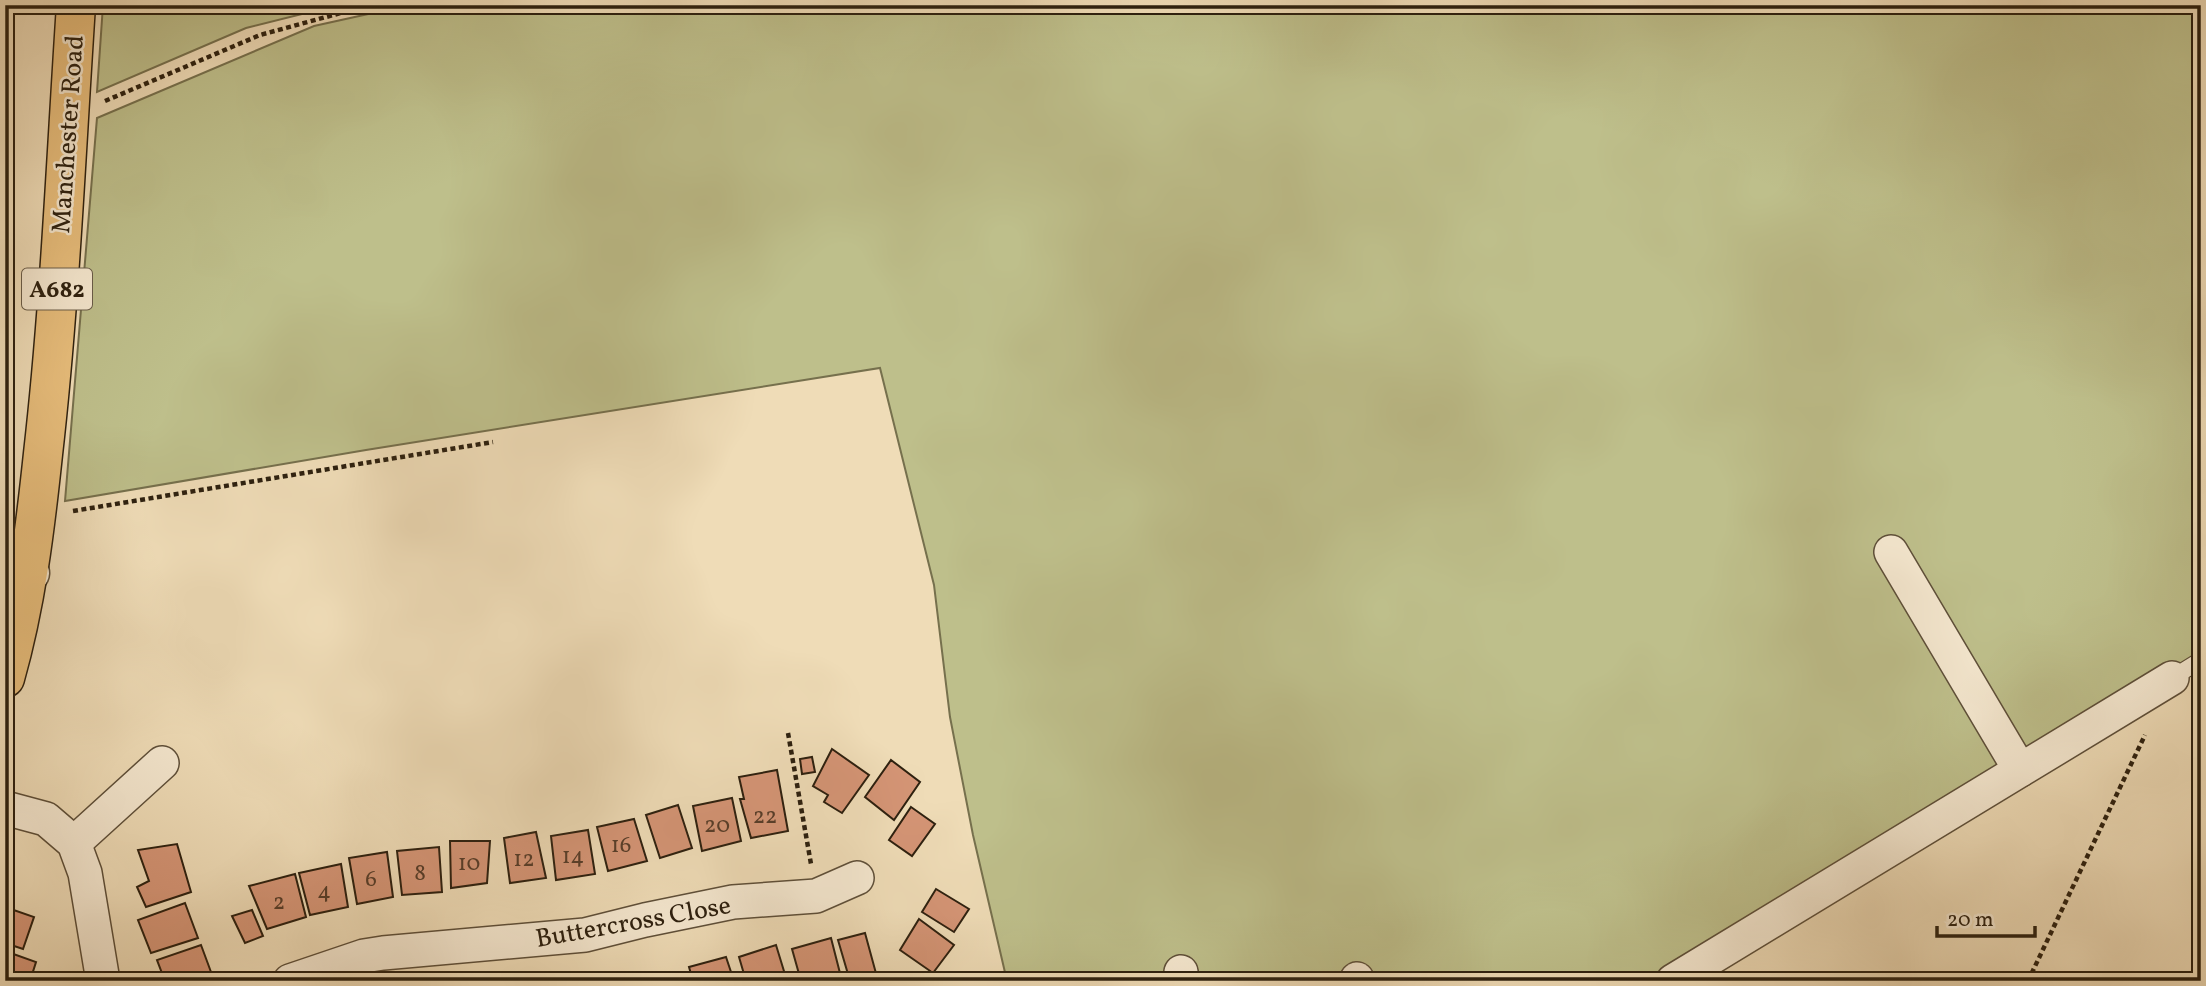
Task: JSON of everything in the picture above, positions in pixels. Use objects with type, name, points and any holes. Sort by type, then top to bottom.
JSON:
[{"type":"main road","name":"Manchester Road","points":[[5,678],[17,636],[18,559],[37,510],[51,388],[76,5]]},
{"type":"street","points":[[1891,552],[2020,770]]},
{"type":"street","points":[[1673,981],[2172,678]]},
{"type":"street","points":[[74,843],[162,763]]},
{"type":"street","points":[[5,808],[46,819],[74,843],[85,873],[103,981]]},
{"type":"street","name":"Buttercross Close","points":[[290,981],[370,969],[383,953],[585,935],[733,902],[816,896],[857,878]]},
{"type":"lane","points":[[2172,678],[2201,660]]},
{"type":"path","points":[[68,117],[260,35],[370,5]]},
{"type":"path","points":[[37,510],[71,511],[493,442]]},
{"type":"path","points":[[2028,981],[2148,728]]},
{"type":"path","points":[[788,733],[816,896]]},
{"type":"green space","points":[[103,5],[338,5],[246,28],[97,92]]},
{"type":"green space","points":[[409,5],[2201,5],[2201,653],[1655,981],[1007,981],[973,835],[950,717],[934,585],[880,368],[65,501],[97,118],[314,26]]},
{"type":"building","points":[[832,749],[869,775],[842,813],[824,802],[828,795],[813,786]]},
{"type":"building","points":[[812,757],[815,772],[802,774],[800,759]]},
{"type":"building","points":[[891,760],[920,782],[894,820],[865,797]]},
{"type":"building","points":[[777,770],[788,831],[751,838],[740,799],[744,799],[739,777]]},
{"type":"building","points":[[732,798],[741,841],[702,851],[693,806]]},
{"type":"building","points":[[678,805],[692,848],[660,858],[646,815]]},
{"type":"building","points":[[911,807],[935,824],[912,856],[889,840]]},
{"type":"building","points":[[634,819],[647,861],[608,871],[597,827]]},
{"type":"building","points":[[588,830],[595,874],[556,880],[551,836]]},
{"type":"building","points":[[536,832],[546,878],[510,883],[504,838]]},
{"type":"building","points":[[450,841],[490,841],[487,883],[451,888]]},
{"type":"building","points":[[177,844],[191,892],[146,907],[137,887],[149,881],[138,850]]},
{"type":"building","points":[[439,847],[442,892],[402,895],[397,851]]},
{"type":"building","points":[[387,852],[393,897],[357,904],[349,858]]},
{"type":"building","points":[[341,864],[348,907],[310,915],[299,873]]},
{"type":"building","points":[[295,874],[306,917],[267,929],[249,886]]},
{"type":"building","points":[[936,889],[969,909],[954,932],[922,912]]},
{"type":"building","points":[[185,903],[198,938],[151,953],[138,920]]},
{"type":"building","points":[[5,907],[34,917],[23,949],[5,943]]},
{"type":"building","points":[[252,910],[263,936],[245,943],[232,916]]},
{"type":"building","points":[[919,919],[954,945],[933,973],[900,950]]},
{"type":"building","points":[[865,933],[877,977],[850,981],[838,940]]},
{"type":"building","points":[[831,938],[842,981],[801,981],[792,949]]},
{"type":"building","points":[[201,945],[211,972],[182,981],[165,981],[157,960]]},
{"type":"building","points":[[776,945],[787,981],[746,981],[739,957]]},
{"type":"building","points":[[5,951],[36,962],[30,981],[5,981]]},
{"type":"building","points":[[726,957],[734,981],[693,981],[689,967]]}]
